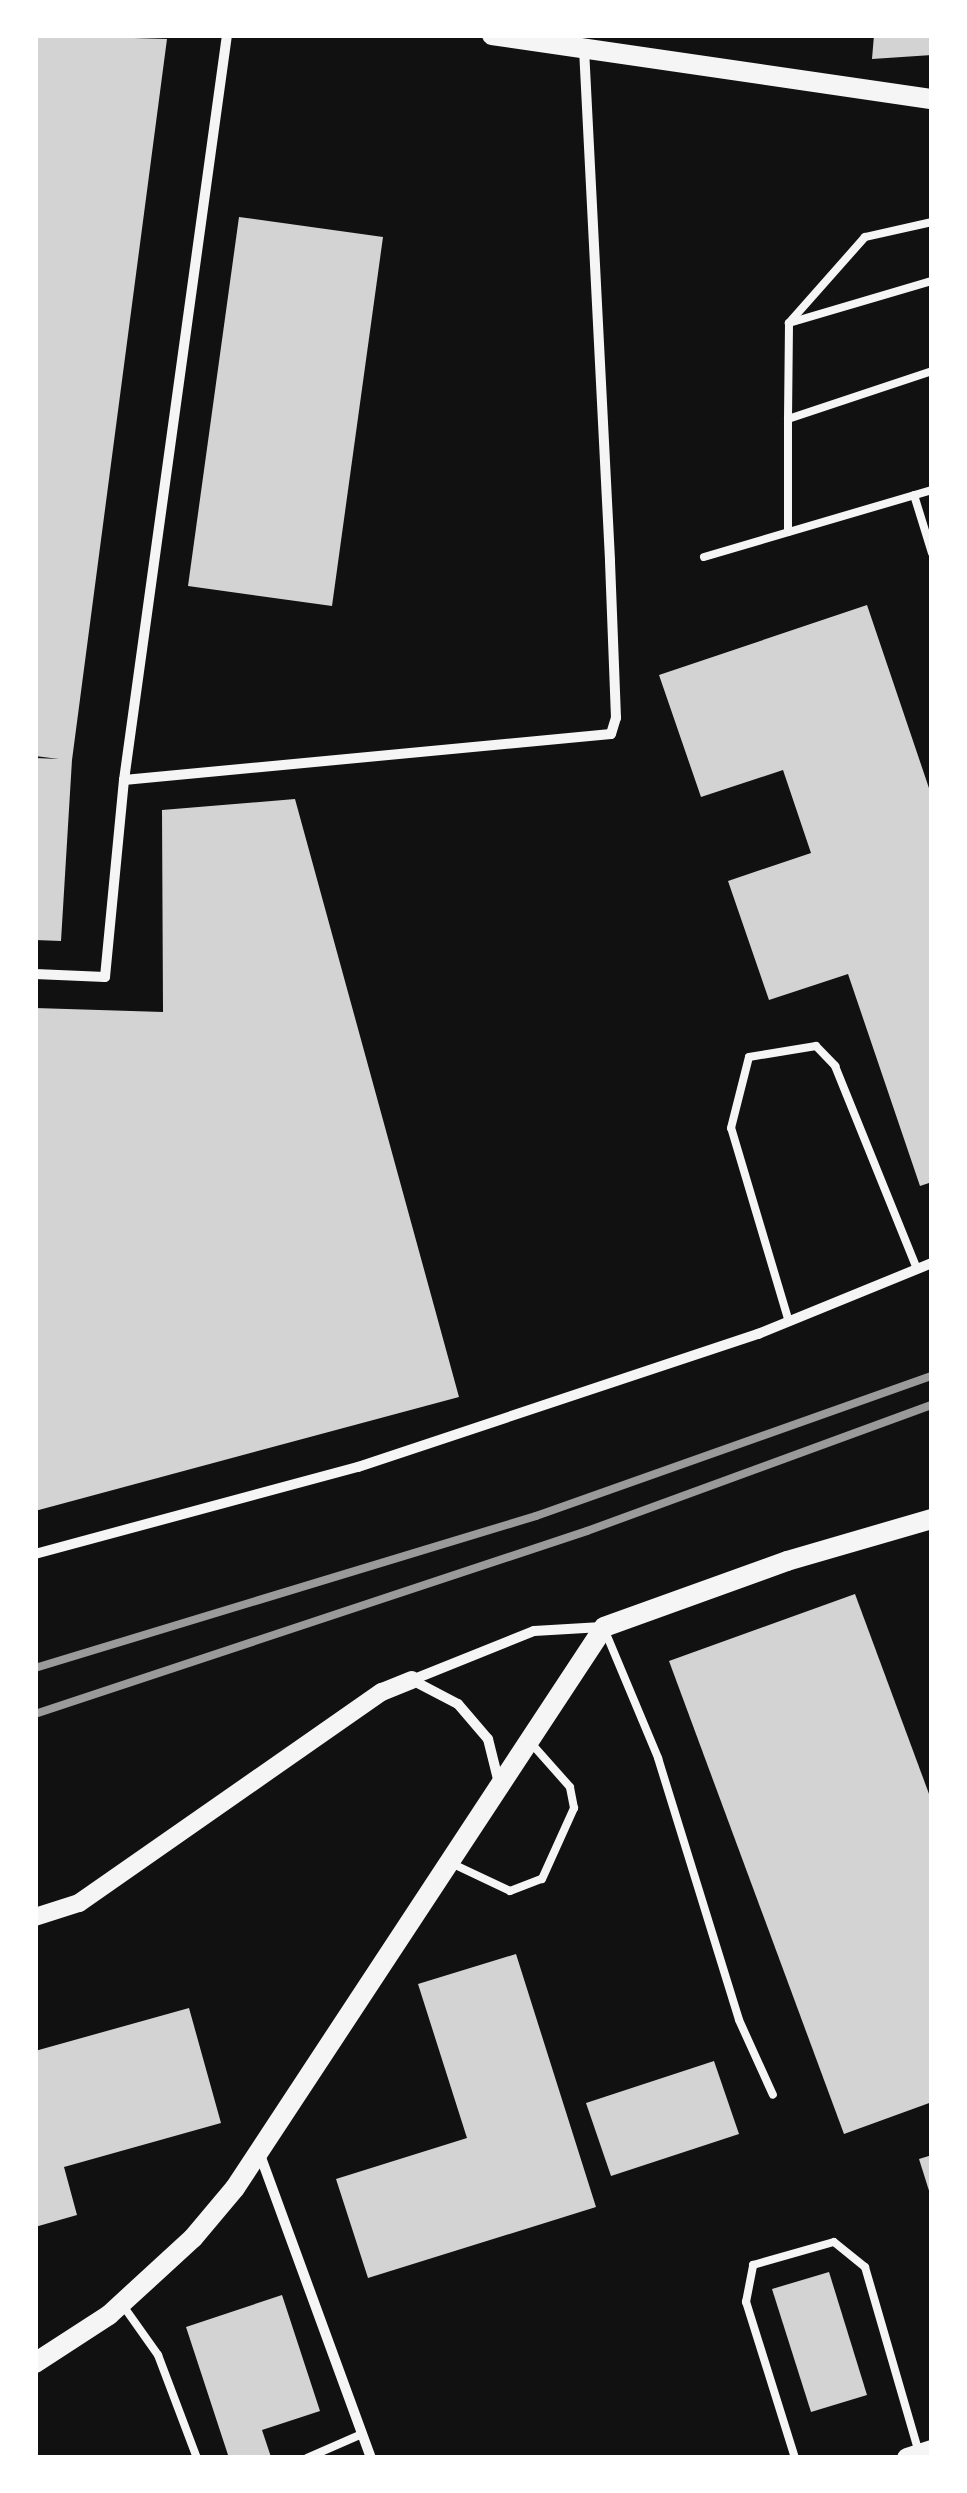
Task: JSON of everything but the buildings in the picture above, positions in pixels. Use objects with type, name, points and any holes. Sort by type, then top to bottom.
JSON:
[{"type":"main road","points":[[492,35],[932,99]]},
{"type":"main road","points":[[35,2363],[122,2303],[193,2238],[258,2152],[604,1627],[787,1561],[932,1519]]},
{"type":"street","points":[[35,974],[105,977],[124,780],[227,35]]},
{"type":"street","points":[[124,780],[611,734],[616,718],[610,560],[584,48]]},
{"type":"street","points":[[35,1554],[358,1467],[789,1322],[932,1263]]},
{"type":"street","points":[[35,1917],[79,1903],[382,1692],[534,1631],[604,1627]]},
{"type":"street","points":[[412,1680],[458,1704],[488,1739],[499,1783]]},
{"type":"street","points":[[258,2152],[371,2458]]},
{"type":"lane","points":[[788,532],[789,323],[865,237],[932,222]]},
{"type":"lane","points":[[789,323],[932,280]]},
{"type":"lane","points":[[788,419],[932,372]]},
{"type":"lane","points":[[704,556],[932,490]]},
{"type":"lane","points":[[914,496],[932,553]]},
{"type":"lane","points":[[789,1322],[731,1128],[749,1057],[816,1046],[835,1066],[917,1269]]},
{"type":"lane","points":[[604,1627],[658,1758],[739,2020],[773,2096]]},
{"type":"lane","points":[[448,1862],[510,1890],[542,1879],[574,1808],[570,1787],[528,1739]]},
{"type":"lane","points":[[796,2458],[746,2302],[754,2265],[834,2242],[865,2267],[919,2454]]},
{"type":"lane","points":[[122,2303],[158,2356],[197,2458]]},
{"type":"lane","points":[[307,2458],[362,2434]]},
{"type":"railway","points":[[35,1668],[536,1516],[932,1376]]},
{"type":"railway","points":[[35,1714],[587,1531],[932,1405]]}]
